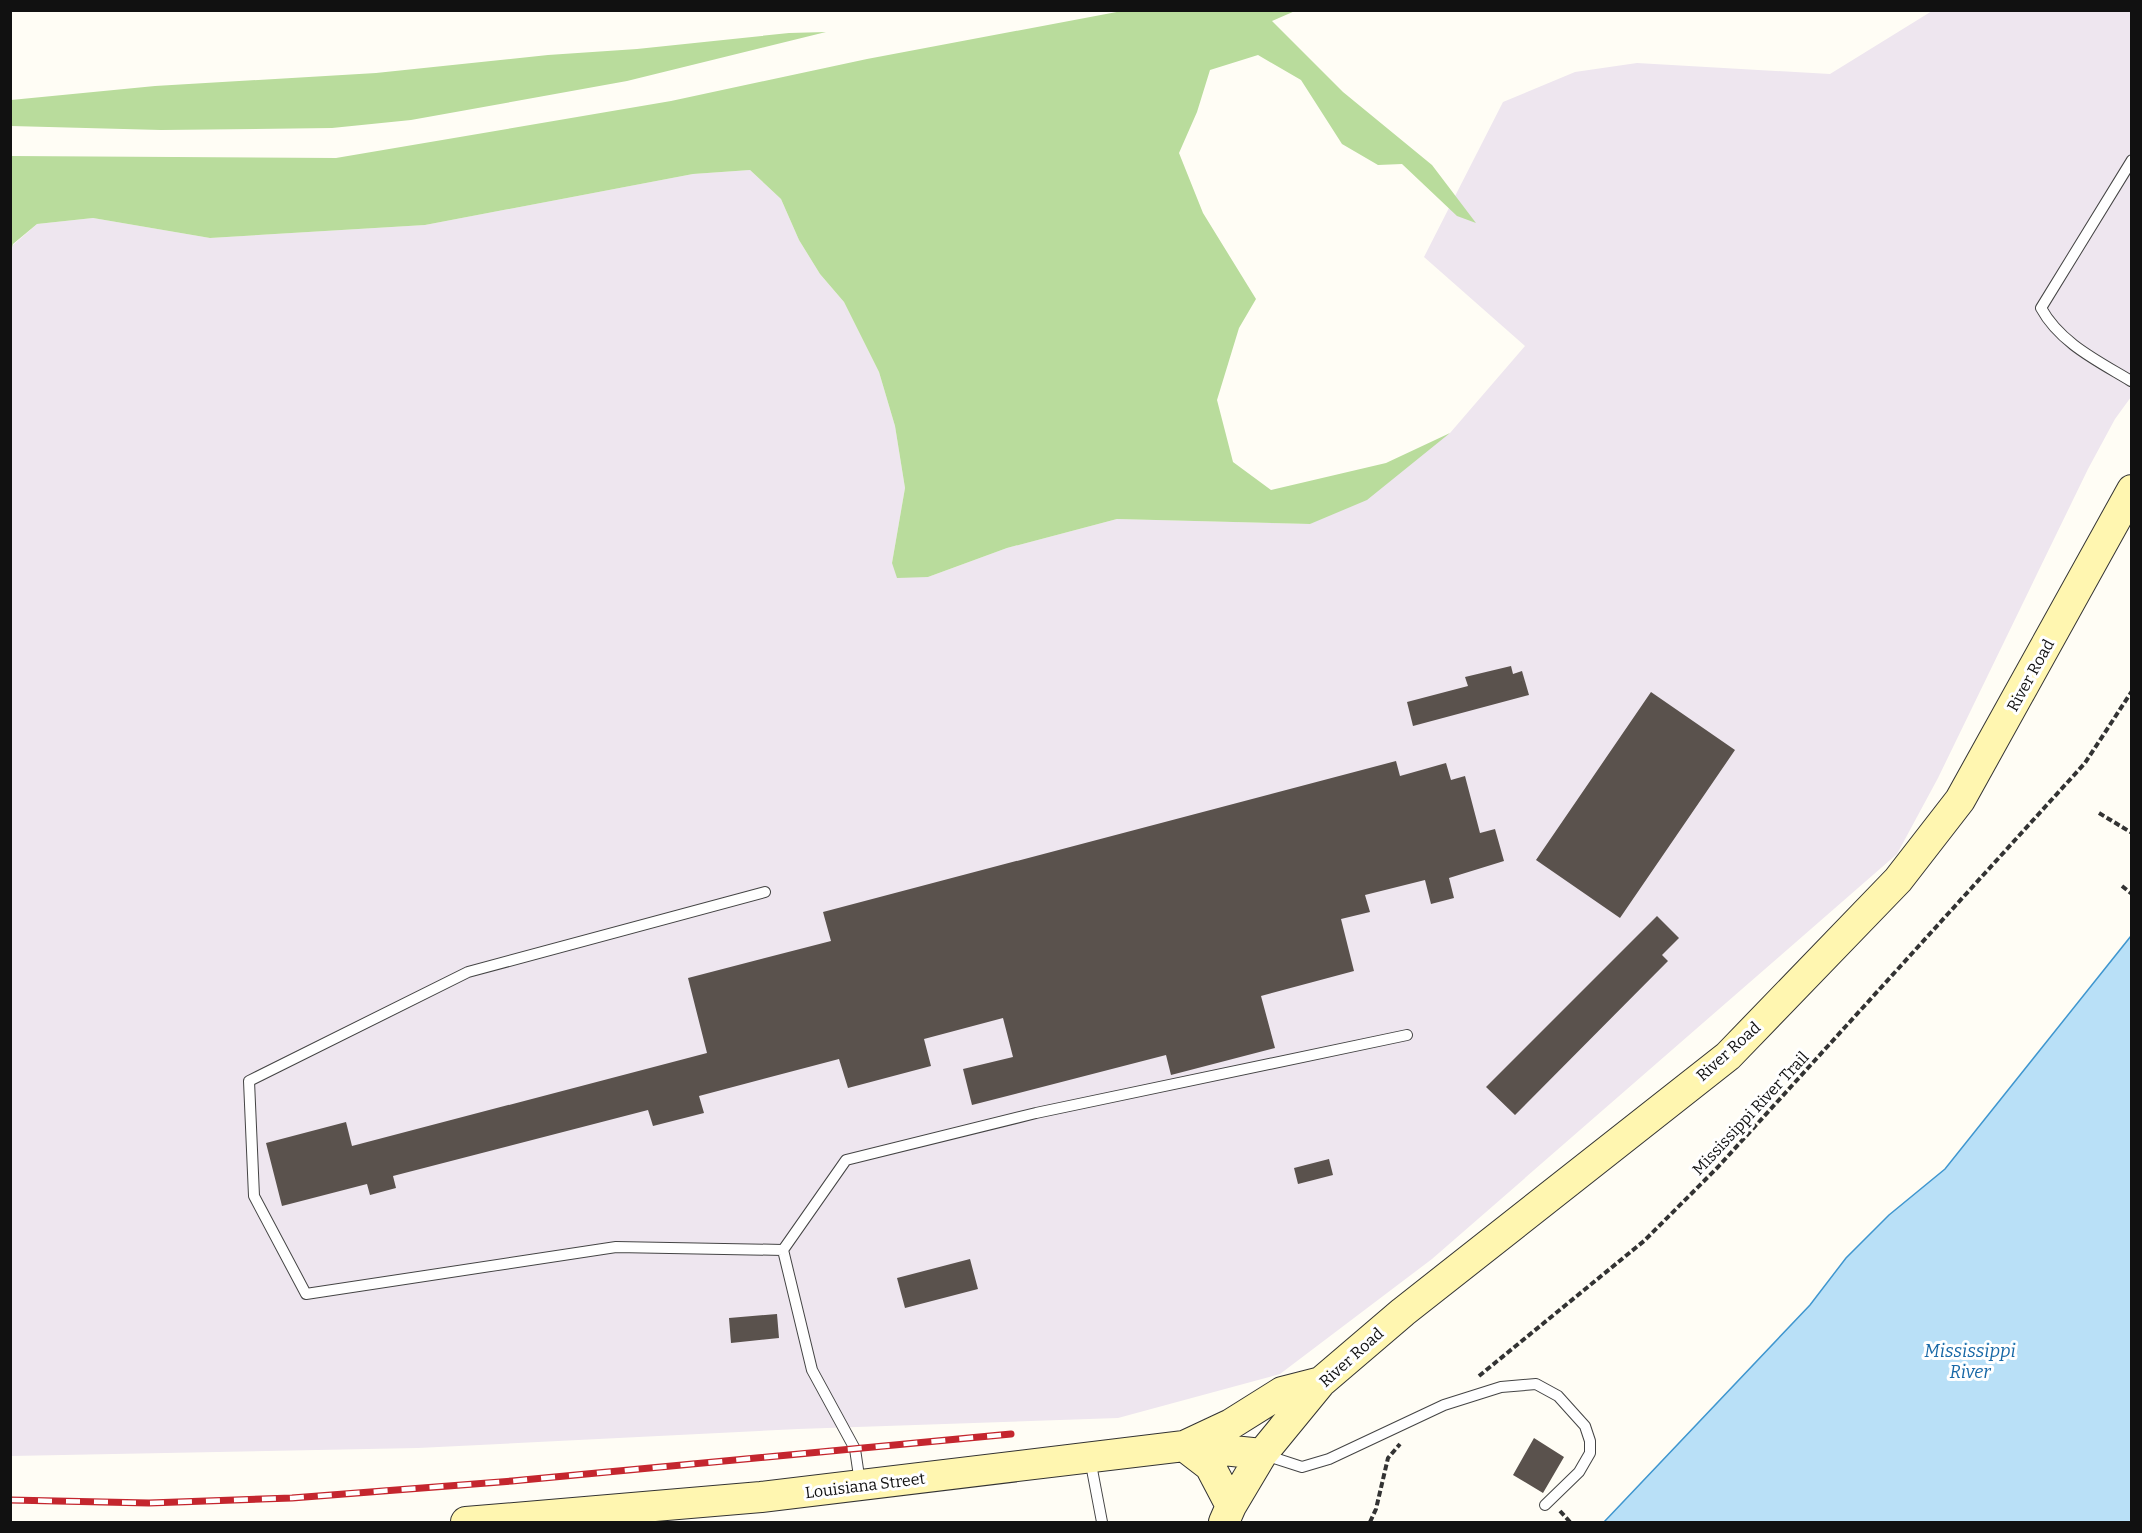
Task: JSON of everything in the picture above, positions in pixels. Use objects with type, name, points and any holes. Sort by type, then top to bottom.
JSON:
[{"type":"main road","name":"River Road","points":[[1228,1514],[1262,1454],[1321,1382],[1403,1312],[1728,1056],[1898,880],[1960,800],[2132,490]]},
{"type":"main road","points":[[1228,1514],[1210,1466],[1184,1446],[1231,1424],[1282,1392],[1321,1382]]},
{"type":"main road","name":"Louisiana Street","points":[[466,1522],[761,1497],[1184,1446],[1262,1454]]},
{"type":"lane","points":[[2131,381],[2089,356],[2061,335],[2041,308],[2132,160]]},
{"type":"lane","points":[[765,892],[468,972],[249,1081],[254,1196],[306,1294],[616,1247],[783,1250]]},
{"type":"lane","points":[[861,1486],[855,1449],[812,1370],[783,1250],[846,1160],[1036,1113],[1407,1035]]},
{"type":"lane","points":[[1262,1454],[1302,1467],[1329,1459],[1444,1405],[1501,1387],[1536,1384],[1558,1396],[1584,1426],[1590,1441],[1590,1454],[1578,1472],[1545,1505]]},
{"type":"lane","points":[[1090,1459],[1102,1522]]},
{"type":"path","name":"Mississippi River Trail","points":[[1444,1405],[1644,1241],[1718,1167],[2085,763],[2132,691]]},
{"type":"path","points":[[2099,813],[2132,833]]},
{"type":"path","points":[[2122,886],[2132,894]]},
{"type":"path","points":[[1370,1522],[1376,1509],[1388,1458],[1401,1443]]},
{"type":"path","points":[[1560,1510],[1570,1522]]},
{"type":"shaded area","points":[[1932,11],[2131,11],[2131,397],[2115,419],[2088,469],[1938,778],[1897,854],[1432,1259],[1280,1374],[1118,1418],[798,1429],[418,1448],[11,1456],[10,251],[13,245],[37,224],[93,218],[210,238],[425,225],[693,174],[750,170],[781,199],[799,240],[820,274],[844,302],[879,372],[895,426],[905,488],[892,563],[928,577],[1007,548],[1117,519],[1310,524],[1450,433],[1525,346],[1424,257],[1503,102],[1575,72],[1637,63],[1830,74]]},
{"type":"green space","points":[[1122,11],[1295,11],[1272,21],[1343,92],[1432,165],[1476,223],[1457,216],[1402,164],[1378,165],[1342,144],[1301,80],[1258,55],[1210,70],[1197,112],[1179,153],[1203,213],[1256,299],[1239,328],[1217,400],[1233,462],[1271,490],[1386,463],[1450,433],[1367,500],[1310,524],[1117,519],[1007,548],[928,577],[897,578],[892,563],[905,488],[895,426],[879,372],[844,302],[820,274],[799,240],[781,199],[750,170],[693,174],[425,225],[210,238],[93,218],[37,224],[13,244],[11,251],[11,156],[336,158],[671,101],[867,59]]},
{"type":"green space","points":[[826,32],[627,81],[411,120],[332,128],[161,130],[11,126],[11,100],[155,86],[376,73],[789,33]]},
{"type":"water","name":"Mississippi River","points":[[2131,936],[2131,1522],[1604,1522],[1810,1305],[1846,1258],[1889,1215],[1945,1169]]},
{"type":"building","points":[[1511,666],[1513,674],[1522,671],[1529,695],[1413,726],[1407,702],[1468,686],[1465,677]]},
{"type":"building","points":[[1651,692],[1735,750],[1620,918],[1536,860]]},
{"type":"building","points":[[1396,761],[1400,776],[1446,763],[1451,780],[1465,776],[1480,833],[1495,829],[1504,861],[1449,878],[1454,898],[1431,904],[1425,880],[1365,895],[1370,912],[1341,919],[1354,971],[1261,996],[1275,1048],[1171,1075],[1166,1055],[972,1105],[963,1069],[1013,1057],[1003,1018],[924,1039],[931,1066],[848,1088],[839,1059],[699,1096],[704,1113],[653,1126],[648,1110],[393,1176],[396,1188],[370,1195],[367,1184],[282,1206],[266,1143],[346,1122],[352,1146],[707,1053],[688,978],[831,941],[823,912]]},
{"type":"building","points":[[1657,916],[1679,938],[1662,955],[1668,961],[1515,1115],[1486,1087]]},
{"type":"building","points":[[1329,1159],[1333,1175],[1298,1184],[1294,1168]]},
{"type":"building","points":[[970,1259],[978,1289],[905,1308],[897,1278]]},
{"type":"building","points":[[777,1314],[779,1338],[731,1343],[729,1318]]},
{"type":"building","points":[[1534,1438],[1564,1457],[1543,1493],[1513,1475]]},
{"type":"railway","points":[[10,1500],[149,1503],[292,1498],[512,1481],[1011,1434]]}]
